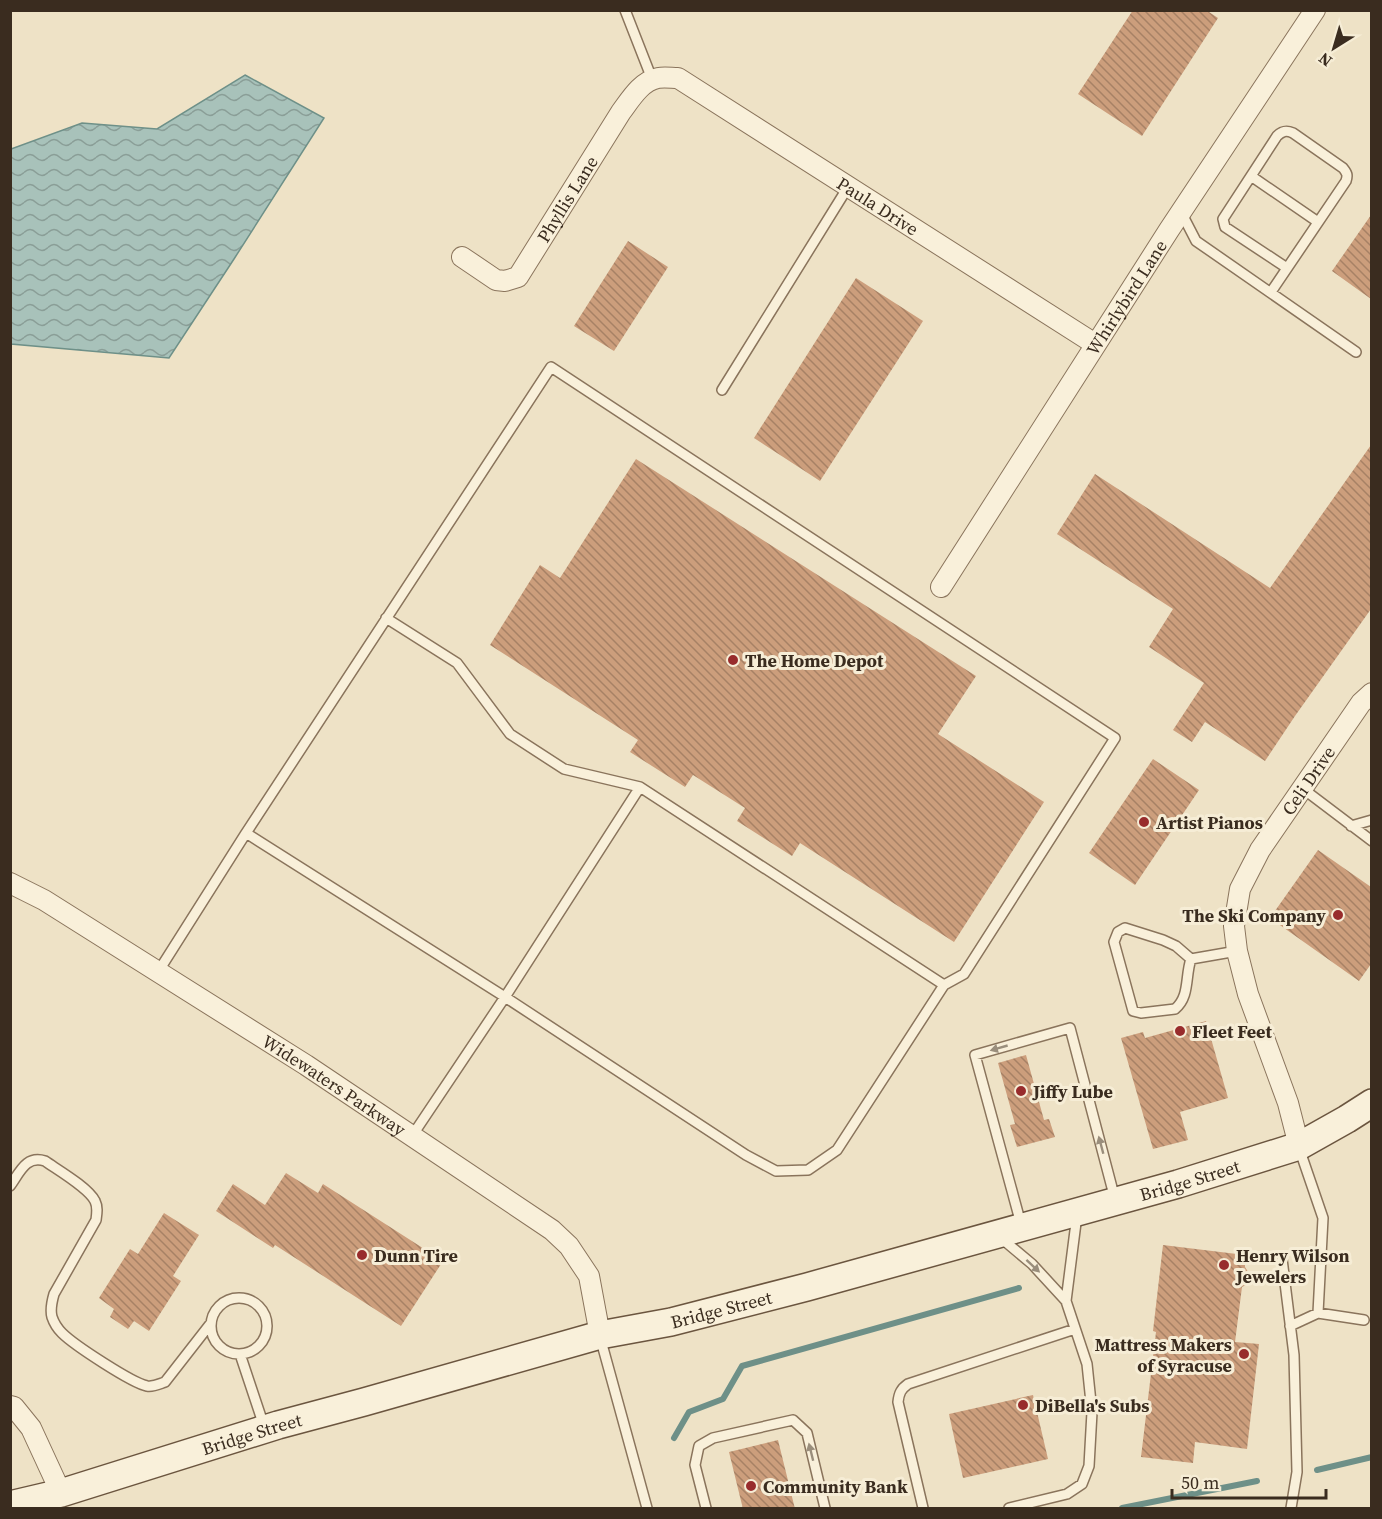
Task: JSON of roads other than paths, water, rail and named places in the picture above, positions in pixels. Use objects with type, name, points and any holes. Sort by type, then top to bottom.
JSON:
[{"type":"main road","name":"Bridge Street","points":[[10,1505],[56,1501],[264,1429],[600,1335],[671,1322],[750,1302],[1178,1184],[1299,1146],[1371,1103]]},
{"type":"street","name":"Whirlybird Lane","points":[[941,587],[1095,344],[1315,10]]},
{"type":"street","name":"Paula Drive","points":[[656,78],[678,78],[1095,344]]},
{"type":"street","name":"Phyllis Lane","points":[[462,258],[496,280],[506,281],[518,277],[621,112],[639,88],[656,78]]},
{"type":"street","name":"Celi Drive","points":[[1299,1146],[1288,1103],[1248,994],[1234,926],[1240,889],[1260,850],[1361,703],[1371,693]]},
{"type":"street","name":"Widewaters Parkway","points":[[10,883],[44,900],[306,1065],[552,1230],[569,1246],[589,1276],[600,1335]]},
{"type":"street","points":[[10,1406],[14,1407],[32,1428],[56,1501]]},
{"type":"lane","points":[[625,10],[656,78]]},
{"type":"lane","points":[[1271,292],[1346,181],[1347,173],[1293,133],[1285,131],[1280,132],[1223,219],[1225,226],[1287,268]]},
{"type":"lane","points":[[1251,176],[1318,222]]},
{"type":"lane","points":[[722,390],[848,187]]},
{"type":"lane","points":[[1181,212],[1196,241],[1356,352]]},
{"type":"lane","points":[[158,972],[246,833],[550,367],[1115,738],[964,974],[944,985],[837,1150],[808,1170],[776,1172],[746,1155],[505,997],[246,833]]},
{"type":"lane","points":[[386,618],[456,663],[510,734],[564,769],[640,787],[944,985]]},
{"type":"lane","points":[[412,1136],[505,997],[640,787]]},
{"type":"lane","points":[[1302,788],[1371,841]]},
{"type":"lane","points":[[1351,826],[1371,820]]},
{"type":"lane","points":[[1125,928],[1164,940],[1176,946],[1191,959],[1184,999],[1180,1005],[1175,1008],[1141,1013],[1133,1011],[1114,942],[1118,933],[1125,928]]},
{"type":"lane","points":[[1191,959],[1238,951]]},
{"type":"lane","points":[[1008,1509],[1067,1494],[1083,1484],[1089,1466],[1092,1412],[1087,1364],[1066,1301],[1032,1264],[1010,1231],[975,1055],[1070,1028],[1115,1202]]},
{"type":"lane","points":[[1299,1146],[1323,1218],[1318,1312]]},
{"type":"lane","points":[[10,1186],[25,1166],[31,1160],[38,1158],[90,1194],[96,1202],[98,1210],[96,1220],[54,1294],[51,1306],[52,1317],[56,1325],[76,1344],[133,1380],[146,1386],[155,1386],[165,1382],[211,1323]]},
{"type":"lane","points":[[1066,1301],[1077,1212]]},
{"type":"lane","points":[[1282,1258],[1294,1355],[1297,1472],[1291,1509]]},
{"type":"lane","points":[[243,1297],[252,1300],[264,1312],[267,1331],[258,1348],[240,1354],[230,1353],[215,1341],[211,1332],[211,1323],[218,1306],[225,1301],[243,1297]]},
{"type":"lane","points":[[1290,1326],[1318,1312],[1364,1320]]},
{"type":"lane","points":[[923,1509],[898,1402],[902,1389],[908,1384],[1075,1329]]},
{"type":"lane","points":[[600,1335],[647,1509]]},
{"type":"lane","points":[[240,1354],[264,1429]]},
{"type":"lane","points":[[706,1509],[695,1465],[699,1446],[713,1438],[793,1420],[807,1433],[825,1509]]},
{"type":"water","points":[[245,75],[324,118],[169,358],[11,344],[11,149],[82,123],[157,129]]},
{"type":"waterway","points":[[674,1438],[689,1412],[723,1399],[742,1366],[1019,1288]]},
{"type":"waterway","points":[[1317,1470],[1372,1457]]},
{"type":"waterway","points":[[1122,1508],[1257,1481]]},
{"type":"place","name":"The Home Depot","points":[[733,660]]},
{"type":"place","name":"Artist Pianos","points":[[1144,822]]},
{"type":"place","name":"The Ski Company","points":[[1338,915]]},
{"type":"place","name":"Fleet Feet","points":[[1180,1031]]},
{"type":"place","name":"Jiffy Lube","points":[[1021,1091]]},
{"type":"place","name":"Dunn Tire","points":[[362,1255]]},
{"type":"place","name":"Henry Wilson Jewelers","points":[[1224,1265]]},
{"type":"place","name":"Mattress Makers of Syracuse","points":[[1244,1354]]},
{"type":"place","name":"DiBella's Subs","points":[[1023,1405]]},
{"type":"place","name":"Community Bank","points":[[751,1486]]}]
